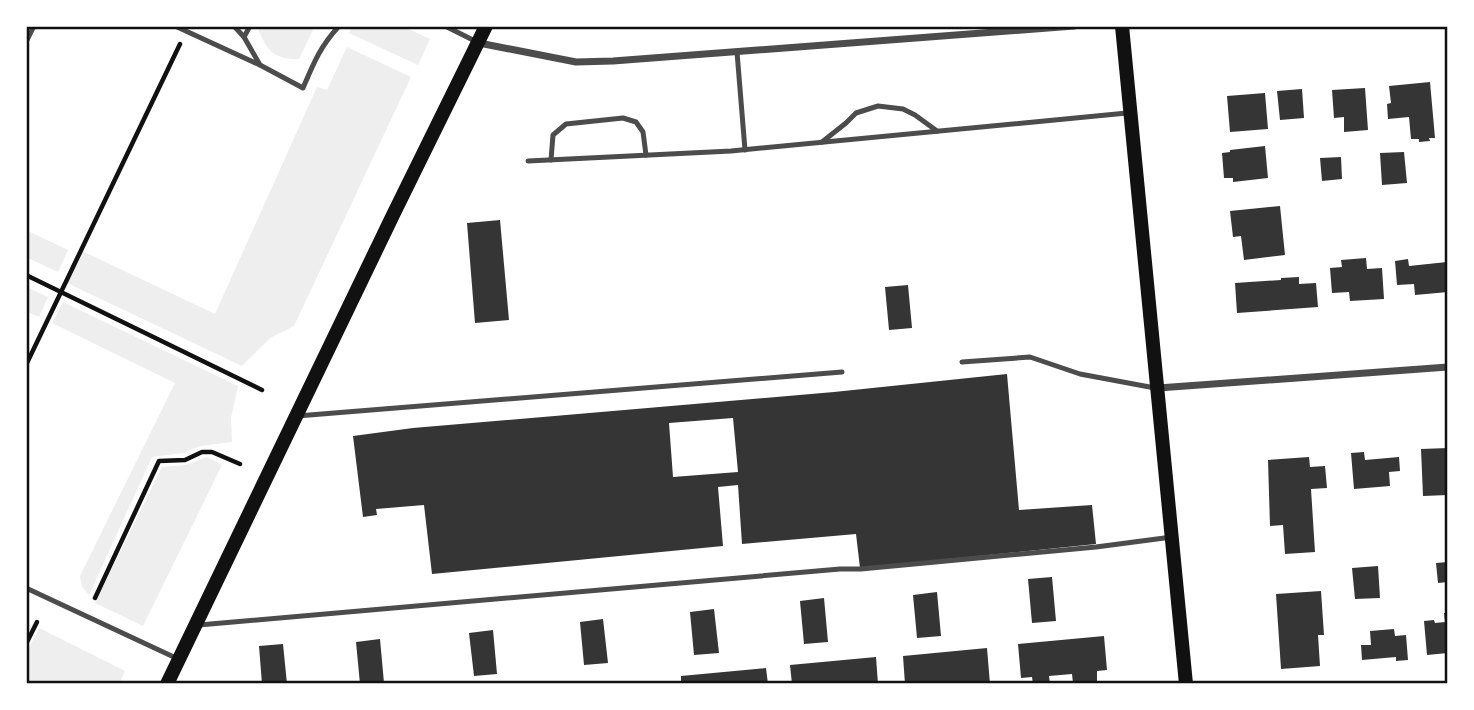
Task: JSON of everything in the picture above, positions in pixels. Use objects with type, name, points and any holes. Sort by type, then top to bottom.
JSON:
[{"type":"main road","points":[[167,684],[486,26]]},
{"type":"main road","points":[[1122,26],[1186,684]]},
{"type":"street","points":[[478,43],[576,62],[613,61],[1074,26]]},
{"type":"street","points":[[1158,388],[1448,367]]},
{"type":"lane","points":[[26,42],[34,26]]},
{"type":"lane","points":[[176,26],[303,88],[317,55],[339,26]]},
{"type":"lane","points":[[234,26],[244,37],[260,65]]},
{"type":"lane","points":[[244,37],[250,26]]},
{"type":"lane","points":[[445,26],[478,43]]},
{"type":"lane","points":[[737,52],[745,150]]},
{"type":"lane","points":[[821,142],[856,113],[878,106],[903,109],[937,131]]},
{"type":"lane","points":[[528,161],[745,150],[1130,113]]},
{"type":"lane","points":[[551,160],[553,135],[566,124],[623,118],[636,121],[643,132],[646,155]]},
{"type":"lane","points":[[962,362],[1030,357],[1080,374],[1158,388]]},
{"type":"lane","points":[[297,416],[842,372]]},
{"type":"lane","points":[[196,626],[860,569],[1096,547],[1172,537]]},
{"type":"lane","points":[[26,588],[179,660]]},
{"type":"path","points":[[26,365],[186,31]]},
{"type":"path","points":[[26,275],[262,390]]},
{"type":"path","points":[[95,598],[159,461],[185,460],[202,452],[212,452],[240,464]]},
{"type":"path","points":[[26,644],[37,622]]},
{"type":"shaded area","points":[[257,26],[305,26],[313,30],[299,59],[290,59],[277,55],[267,47]]},
{"type":"shaded area","points":[[352,26],[402,26],[430,39],[418,65],[349,33]]},
{"type":"shaded area","points":[[347,47],[411,77],[294,326],[270,338],[242,366],[67,283],[82,251],[215,314],[317,87],[327,90]]},
{"type":"shaded area","points":[[26,230],[68,250],[58,272],[26,257]]},
{"type":"shaded area","points":[[26,287],[48,297],[39,317],[26,311]]},
{"type":"shaded area","points":[[63,302],[238,386],[231,418],[232,442],[152,457],[89,595],[82,586],[80,576],[175,383],[52,323]]},
{"type":"shaded area","points":[[207,457],[222,465],[143,626],[95,603],[162,467],[186,465]]},
{"type":"shaded area","points":[[39,628],[125,671],[119,684],[26,684],[26,654]]},
{"type":"building","points":[[1430,82],[1435,138],[1419,142],[1419,139],[1411,139],[1409,117],[1388,119],[1387,104],[1391,103],[1389,86]]},
{"type":"building","points":[[1365,88],[1368,130],[1344,132],[1344,117],[1334,118],[1332,90]]},
{"type":"building","points":[[1302,89],[1304,118],[1280,120],[1277,91]]},
{"type":"building","points":[[1265,93],[1268,129],[1230,132],[1227,96]]},
{"type":"building","points":[[1265,146],[1268,178],[1233,182],[1233,178],[1224,178],[1222,153]]},
{"type":"building","points":[[1404,152],[1407,183],[1382,185],[1380,153]]},
{"type":"building","points":[[1341,157],[1342,179],[1322,181],[1320,158]]},
{"type":"building","points":[[1280,206],[1285,255],[1244,260],[1241,236],[1233,237],[1230,211]]},
{"type":"building","points":[[500,220],[509,320],[475,323],[467,223]]},
{"type":"building","points":[[1366,258],[1367,269],[1382,268],[1384,299],[1350,301],[1349,292],[1332,293],[1330,268],[1342,267],[1341,260]]},
{"type":"building","points":[[1408,259],[1409,266],[1447,262],[1448,292],[1415,295],[1414,284],[1397,285],[1395,261]]},
{"type":"building","points":[[1299,277],[1299,284],[1316,283],[1318,307],[1237,313],[1235,283]]},
{"type":"building","points":[[908,285],[912,328],[889,330],[885,287]]},
{"type":"building","points":[[1007,374],[1019,510],[1092,505],[1096,544],[860,568],[856,534],[742,544],[738,485],[718,487],[723,546],[432,574],[424,505],[376,509],[377,515],[363,517],[353,436],[413,428],[834,392]],"holes":[[[733,418],[738,472],[673,477],[669,423]]]},
{"type":"building","points":[[1448,448],[1448,495],[1423,496],[1421,449]]},
{"type":"building","points":[[1364,452],[1365,460],[1399,457],[1400,471],[1389,472],[1390,486],[1354,489],[1351,453]]},
{"type":"building","points":[[1309,457],[1310,467],[1325,466],[1327,488],[1311,489],[1315,552],[1285,554],[1283,525],[1270,526],[1268,460]]},
{"type":"building","points":[[1448,562],[1448,582],[1438,583],[1436,563]]},
{"type":"building","points":[[1378,566],[1380,598],[1355,599],[1352,568]]},
{"type":"building","points":[[1052,577],[1056,621],[1032,623],[1028,579]]},
{"type":"building","points":[[1321,591],[1324,635],[1318,635],[1320,666],[1281,669],[1276,594]]},
{"type":"building","points":[[937,592],[941,636],[917,638],[913,595]]},
{"type":"building","points":[[824,598],[828,642],[804,644],[800,601]]},
{"type":"building","points":[[714,609],[719,653],[694,655],[690,612]]},
{"type":"building","points":[[1444,613],[1448,613],[1448,653],[1427,655],[1424,621],[1445,622]]},
{"type":"building","points":[[603,619],[608,663],[584,665],[580,622]]},
{"type":"building","points":[[1394,629],[1395,636],[1406,635],[1408,660],[1396,661],[1396,657],[1362,660],[1361,645],[1371,645],[1370,631]]},
{"type":"building","points":[[493,630],[497,674],[474,676],[469,633]]},
{"type":"building","points":[[1104,636],[1107,670],[1097,671],[1097,681],[1073,683],[1072,674],[1049,676],[1050,684],[1033,684],[1032,677],[1021,678],[1018,644]]},
{"type":"building","points":[[380,639],[384,683],[360,684],[356,642]]},
{"type":"building","points":[[283,644],[287,684],[262,684],[259,646]]},
{"type":"building","points":[[987,648],[990,684],[977,684],[976,681],[959,684],[905,684],[903,656]]},
{"type":"building","points":[[876,657],[878,684],[792,684],[790,665]]},
{"type":"building","points":[[766,668],[768,684],[681,684],[681,676]]}]
